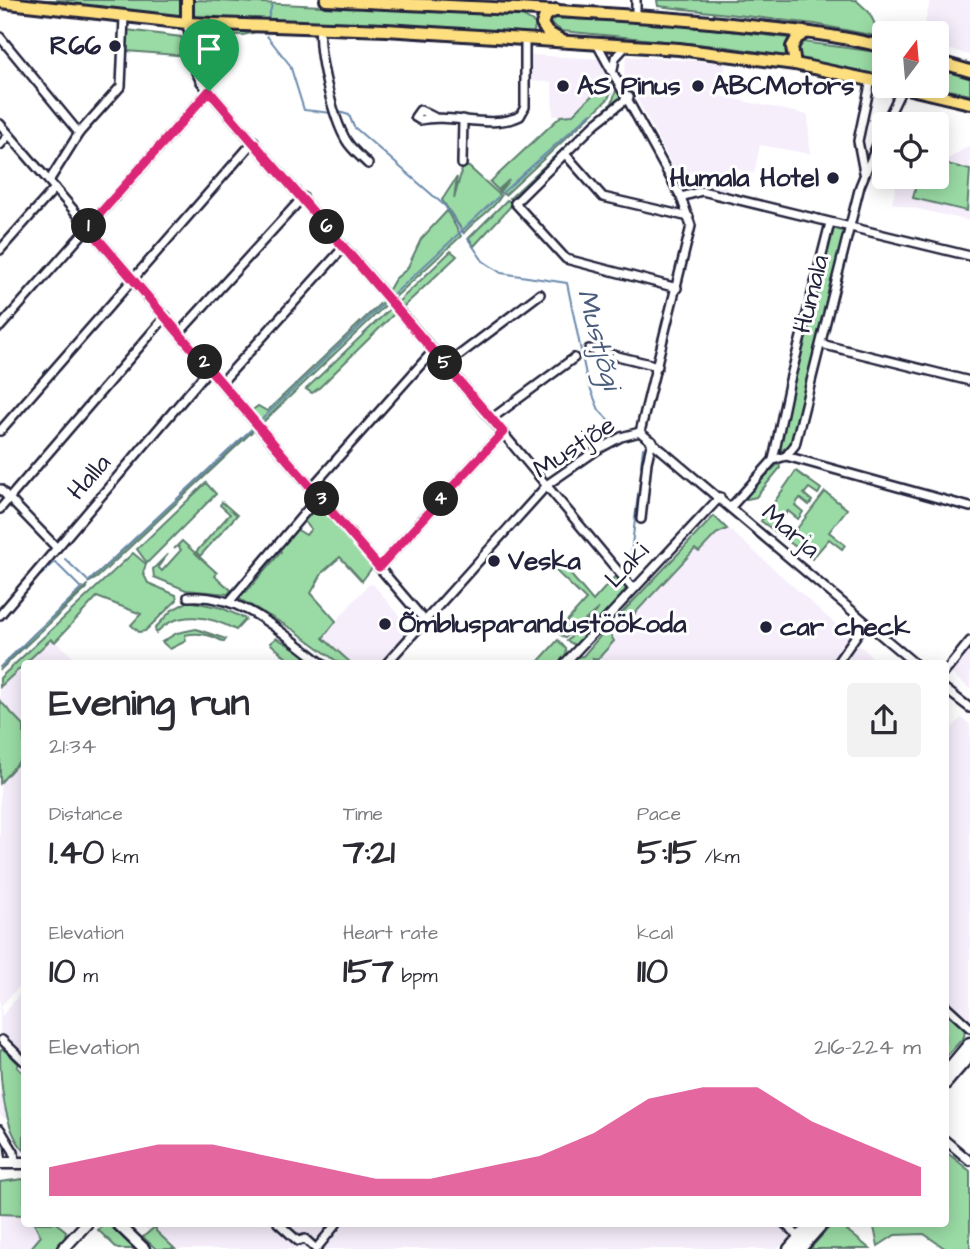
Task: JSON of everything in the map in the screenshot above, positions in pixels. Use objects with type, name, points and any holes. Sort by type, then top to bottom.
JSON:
[{"type":"main road","points":[[187,0],[187,23]]},
{"type":"main road","points":[[326,0],[559,9],[636,15],[805,33],[872,45]]},
{"type":"main road","points":[[0,2],[187,23],[525,39],[734,54],[871,80]]},
{"type":"main road","points":[[559,9],[545,16],[542,24],[547,32],[565,42]]},
{"type":"main road","points":[[795,64],[792,47],[797,38],[805,33]]},
{"type":"main road","points":[[949,65],[970,71]]},
{"type":"main road","points":[[949,98],[969,102]]},
{"type":"main road","points":[[949,1068],[970,1043]]},
{"type":"main road","points":[[949,1079],[970,1055]]},
{"type":"main road","points":[[1,1163],[20,1162]]},
{"type":"main road","points":[[63,1249],[83,1227]]},
{"type":"main road","points":[[121,1227],[144,1249]]},
{"type":"main road","points":[[802,1243],[810,1227]]},
{"type":"main road","points":[[789,1249],[802,1243],[819,1227]]},
{"type":"street","points":[[636,0],[636,15]]},
{"type":"street","points":[[0,250],[52,184],[79,133],[121,86],[124,17]]},
{"type":"street","points":[[187,23],[196,72],[209,91],[548,484],[633,589]]},
{"type":"street","points":[[320,28],[320,44],[337,119],[346,142],[368,164]]},
{"type":"street","points":[[0,37],[79,133]]},
{"type":"street","points":[[434,117],[513,120],[520,116],[525,107],[525,39]]},
{"type":"street","name":"Mustjõe","points":[[390,660],[548,484],[621,437],[640,432],[691,226],[681,197],[629,97],[597,44]]},
{"type":"street","points":[[613,70],[615,58],[626,46]]},
{"type":"street","points":[[864,172],[858,141],[871,80]]},
{"type":"street","points":[[0,327],[209,91]]},
{"type":"street","points":[[629,97],[596,123],[515,203],[566,259],[677,288]]},
{"type":"street","points":[[462,164],[463,119]]},
{"type":"street","points":[[0,124],[425,621]]},
{"type":"street","points":[[0,145],[9,135]]},
{"type":"street","points":[[0,430],[131,277],[254,141]]},
{"type":"street","name":"Humala","points":[[786,456],[798,437],[849,227],[864,172],[872,154]]},
{"type":"street","points":[[566,155],[603,197],[689,217]]},
{"type":"street","points":[[681,197],[702,191],[970,256]]},
{"type":"street","points":[[180,332],[303,197]]},
{"type":"street","name":"Humala","points":[[773,460],[782,411],[830,223]]},
{"type":"street","points":[[222,382],[344,247]]},
{"type":"street","points":[[446,365],[540,295]]},
{"type":"street","points":[[0,509],[166,316]]},
{"type":"street","points":[[821,344],[970,381]]},
{"type":"street","points":[[589,349],[657,366]]},
{"type":"street","points":[[312,487],[433,351]]},
{"type":"street","points":[[491,419],[574,358]]},
{"type":"street","name":"Halla","points":[[0,615],[210,368]]},
{"type":"street","points":[[379,567],[503,432]]},
{"type":"street","name":"Marja","points":[[640,432],[910,660]]},
{"type":"street","points":[[642,519],[652,442]]},
{"type":"street","points":[[731,507],[773,460],[786,456],[970,506]]},
{"type":"street","points":[[0,489],[56,547]]},
{"type":"street","points":[[230,601],[319,496]]},
{"type":"street","name":"Laki","points":[[568,660],[720,497]]},
{"type":"street","points":[[188,597],[206,596],[230,601],[280,629],[319,660]]},
{"type":"street","points":[[839,660],[865,623]]},
{"type":"street","points":[[949,668],[970,642]]},
{"type":"street","points":[[949,692],[970,708]]},
{"type":"street","points":[[949,1008],[970,1028]]},
{"type":"street","points":[[2,1040],[21,1058]]},
{"type":"street","points":[[0,1129],[20,1162]]},
{"type":"street","points":[[949,1143],[970,1161]]},
{"type":"street","points":[[0,1147],[1,1163]]},
{"type":"street","points":[[282,1227],[298,1241],[304,1239],[316,1249],[334,1227]]},
{"type":"street","points":[[788,1227],[802,1243]]},
{"type":"shaded area","points":[[930,0],[970,0],[970,55],[949,49],[949,21],[926,21]]},
{"type":"shaded area","points":[[531,55],[600,59],[611,77],[572,115],[553,116],[552,82],[529,81]]},
{"type":"shaded area","points":[[627,56],[726,63],[720,96],[808,115],[810,154],[760,145],[754,173],[731,168],[725,191],[680,180],[624,74]]},
{"type":"shaded area","points":[[970,145],[970,221],[892,203],[895,189],[949,189],[950,158]]},
{"type":"shaded area","points":[[719,520],[876,660],[592,660]]},
{"type":"shaded area","points":[[373,584],[410,629],[383,660],[348,660],[322,637],[368,585]]},
{"type":"shaded area","points":[[51,639],[76,660],[29,660]]},
{"type":"shaded area","points":[[970,650],[970,689],[951,673]]},
{"type":"shaded area","points":[[21,667],[21,723],[0,701],[0,687]]},
{"type":"shaded area","points":[[961,718],[970,724],[970,1028],[964,1037],[949,1023],[949,725],[952,728]]},
{"type":"shaded area","points":[[21,759],[21,984],[1,1006],[2,1016],[21,993],[21,1129],[0,1115],[0,783]]},
{"type":"shaded area","points":[[0,1212],[21,1212],[21,1227],[45,1227],[37,1249],[0,1249]]},
{"type":"shaded area","points":[[144,1227],[779,1227],[789,1237],[777,1249],[168,1249]]},
{"type":"green space","points":[[22,0],[182,0],[183,16],[181,17]]},
{"type":"green space","points":[[199,0],[522,16],[536,24],[533,34],[342,22],[195,18],[192,16],[191,2]]},
{"type":"green space","points":[[657,0],[856,0],[869,12],[873,21],[872,35],[815,24],[658,6]]},
{"type":"green space","points":[[551,18],[662,23],[789,38],[785,56],[727,47],[562,31],[549,22]]},
{"type":"green space","points":[[194,29],[256,32],[243,35],[190,34]]},
{"type":"green space","points":[[127,30],[181,37],[188,56],[127,51]]},
{"type":"green space","points":[[803,42],[872,51],[872,74],[800,59],[795,47]]},
{"type":"green space","points":[[949,71],[970,77],[970,95],[949,90]]},
{"type":"green space","points":[[609,79],[612,89],[608,99],[505,195],[499,192],[509,180],[498,190],[490,182],[561,116],[572,115]]},
{"type":"green space","points":[[618,84],[625,95],[623,100],[514,202],[510,198],[612,103]]},
{"type":"green space","points":[[949,164],[970,170],[967,211],[913,198],[915,189],[949,189]]},
{"type":"green space","points":[[463,166],[469,167],[501,196],[493,207],[464,233],[442,200],[457,177],[454,199]]},
{"type":"green space","points":[[507,200],[513,203],[511,206],[474,246],[469,238]]},
{"type":"green space","points":[[447,211],[461,236],[392,300],[387,293],[395,279],[407,269],[421,239]]},
{"type":"green space","points":[[834,228],[844,232],[796,430],[791,444],[778,453],[776,451]]},
{"type":"green space","points":[[451,251],[457,256],[402,308],[396,304]]},
{"type":"green space","points":[[386,298],[389,302],[261,424],[250,412],[258,406],[267,411]]},
{"type":"green space","points":[[393,306],[396,312],[319,388],[312,393],[306,389]]},
{"type":"green space","points":[[257,427],[97,578],[88,583]]},
{"type":"green space","points":[[779,463],[780,468],[756,497],[747,499],[746,495]]},
{"type":"green space","points":[[796,471],[821,489],[818,494],[809,488],[804,494],[812,501],[809,505],[800,498],[795,505],[803,512],[798,519],[788,511],[777,524],[793,534],[825,492],[847,509],[829,532],[845,545],[842,549],[829,539],[812,559],[761,521]]},
{"type":"green space","points":[[206,483],[216,494],[147,563],[137,549]]},
{"type":"green space","points":[[222,502],[237,515],[200,556],[196,552],[230,514],[220,505]]},
{"type":"green space","points":[[322,505],[374,565],[362,581],[340,557],[323,572],[311,593],[336,621],[323,638],[348,660],[335,660],[294,630],[236,597],[240,592],[246,592],[281,552],[279,547],[296,529],[306,535],[311,529],[303,520]]},
{"type":"green space","points":[[714,516],[727,529],[716,534],[699,552],[695,549],[622,627],[618,624],[618,617]]},
{"type":"green space","points":[[182,541],[217,573],[215,576],[231,590],[228,594],[186,590],[154,577],[153,569],[168,554],[158,567],[162,571],[181,550],[178,546],[174,549]]},
{"type":"green space","points":[[133,553],[146,564],[143,573],[148,583],[176,595],[177,600],[145,631],[139,632],[131,625],[141,614],[97,597],[55,642],[51,639],[29,660],[21,660],[21,667],[0,687],[0,678]]},
{"type":"green space","points":[[560,562],[593,601],[618,573],[627,586],[620,598],[575,645],[567,641],[599,608],[565,638],[557,632],[586,600],[554,569]]},
{"type":"green space","points":[[87,588],[0,670],[33,635]]},
{"type":"green space","points":[[189,601],[222,608],[246,619],[236,630],[205,618],[184,618],[174,620],[156,633],[155,628],[172,610]]},
{"type":"green space","points":[[196,629],[226,639],[224,642],[205,635],[185,635],[186,641],[170,649],[162,642],[177,633]]},
{"type":"green space","points":[[602,634],[610,634],[614,641],[597,660],[572,660],[583,656]]},
{"type":"green space","points":[[276,638],[304,654],[305,660],[289,660],[270,643]]},
{"type":"green space","points":[[558,640],[566,649],[567,657],[564,660],[540,660]]},
{"type":"green space","points":[[0,701],[21,723],[21,759],[0,783]]},
{"type":"green space","points":[[949,1014],[965,1029],[964,1037],[949,1054]]},
{"type":"green space","points":[[3,1049],[19,1064],[17,1067],[21,1071],[21,1146],[12,1130],[4,1104],[0,1051]]},
{"type":"green space","points":[[949,1154],[970,1171],[970,1249],[946,1249],[924,1234],[895,1235],[878,1246],[874,1227],[949,1227]]},
{"type":"green space","points":[[21,1179],[21,1215],[0,1214],[0,1182]]},
{"type":"green space","points":[[36,1227],[61,1227],[66,1231],[65,1238],[55,1249],[30,1249],[41,1236]]},
{"type":"green space","points":[[101,1227],[112,1227],[135,1249],[118,1249],[98,1230]]},
{"type":"green space","points":[[156,1227],[156,1231],[175,1249],[156,1249],[143,1237]]},
{"type":"green space","points":[[829,1227],[843,1227],[870,1249],[810,1249]]},
{"type":"waterway","name":"Mustjõgi","points":[[268,19],[272,5]]},
{"type":"waterway","name":"Mustjõgi","points":[[267,36],[290,65],[304,110],[332,113]]},
{"type":"waterway","name":"Mustjõgi","points":[[339,112],[349,115],[354,127],[445,206],[463,233]]},
{"type":"waterway","points":[[502,193],[591,113]]},
{"type":"waterway","points":[[392,296],[498,197]]},
{"type":"waterway","name":"Mustjõgi","points":[[468,239],[483,261],[501,273],[567,283],[587,380],[599,410],[614,426]]},
{"type":"waterway","points":[[262,419],[386,301]]},
{"type":"waterway","points":[[88,582],[254,427]]},
{"type":"waterway","points":[[641,466],[643,448]]},
{"type":"waterway","points":[[639,490],[641,472]]},
{"type":"waterway","points":[[629,571],[638,494]]},
{"type":"waterway","points":[[65,559],[87,580]]},
{"type":"waterway","points":[[41,575],[55,562],[81,588]]},
{"type":"waterway","points":[[0,667],[83,587]]},
{"type":"place","name":"R66","points":[[115,46]]},
{"type":"place","name":"AS Pinus","points":[[563,86]]},
{"type":"place","name":"ABCMotors","points":[[698,86]]},
{"type":"place","name":"Humala Hotel","points":[[833,178]]},
{"type":"place","name":"Veska","points":[[494,561]]},
{"type":"place","name":"Õmblusparandustöökoda","points":[[385,624]]},
{"type":"place","name":"car check","points":[[766,627]]},
{"type":"route","points":[[209,91],[503,432],[379,567],[88,227],[209,91]]}]
